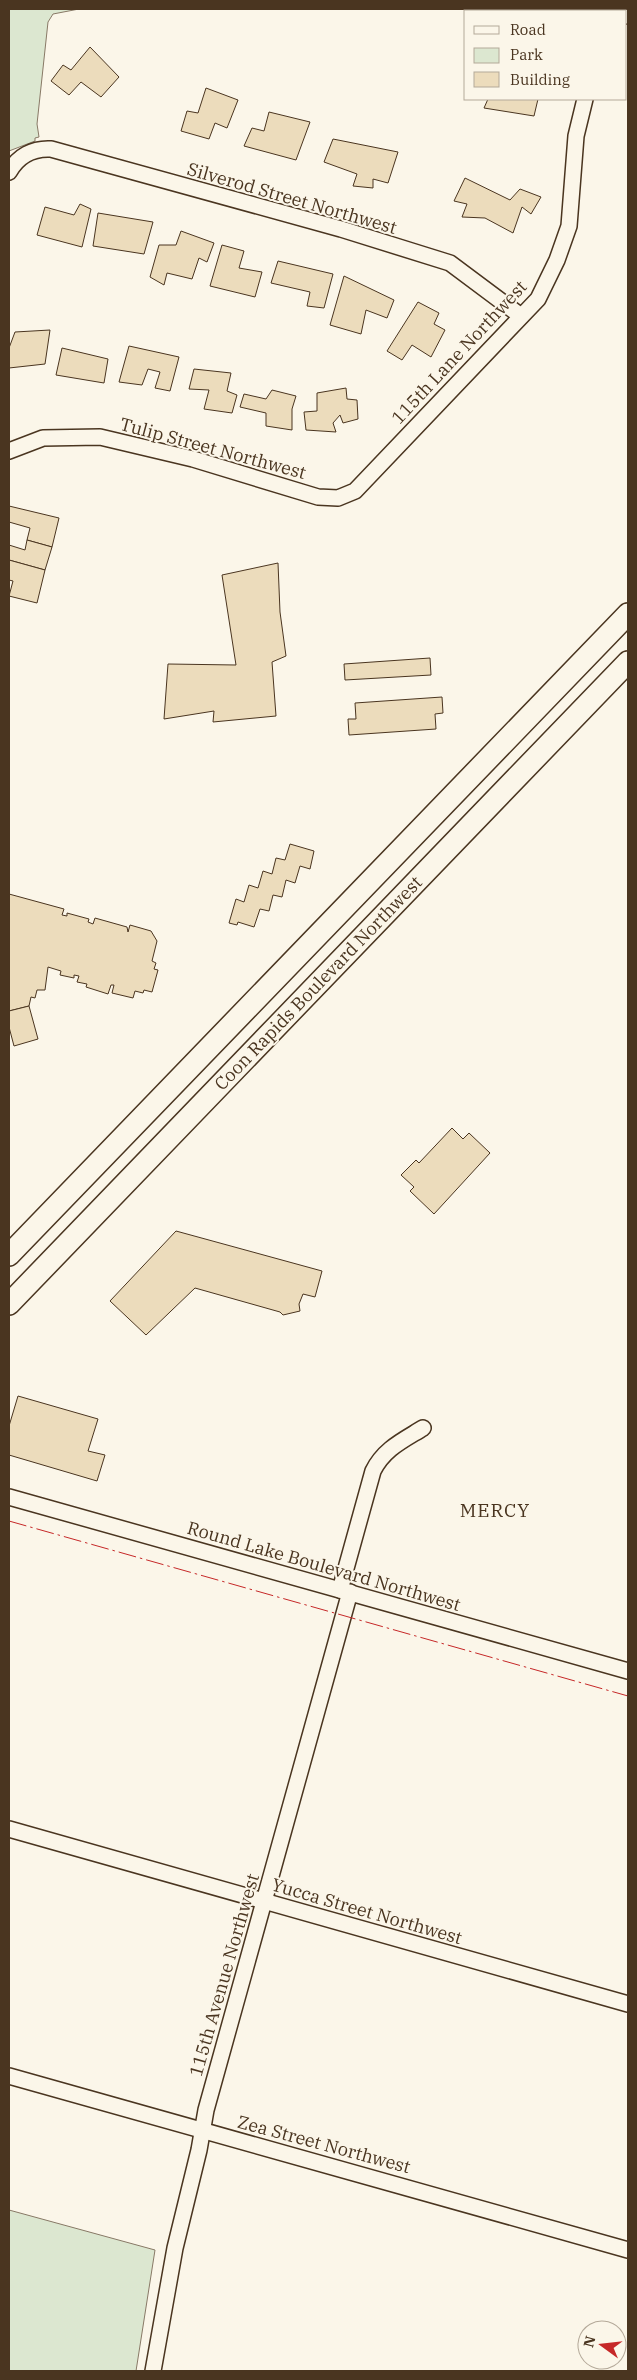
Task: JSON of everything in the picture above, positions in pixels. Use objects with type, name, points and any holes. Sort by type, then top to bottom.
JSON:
[{"type":"main road","name":"Coon Rapids Boulevard Northwest","points":[[9,1255],[628,614]]},
{"type":"main road","name":"Coon Rapids Boulevard Northwest","points":[[9,1304],[628,662]]},
{"type":"street","name":"115th Lane Northwest","points":[[318,497],[338,498],[355,491],[538,299],[557,260],[569,226],[576,136],[585,100]]},
{"type":"street","name":"Silverod Street Northwest","points":[[9,172],[15,162],[39,148],[51,149],[342,229],[450,263],[520,316]]},
{"type":"street","name":"Tulip Street Northwest","points":[[9,451],[43,438],[100,437],[193,459],[318,497]]},
{"type":"street","name":"115th Avenue Northwest","points":[[153,2371],[175,2248],[206,2110],[264,1902],[345,1591],[372,1472],[379,1458],[389,1448],[424,1428]]},
{"type":"street","name":"Round Lake Boulevard Northwest","points":[[9,1497],[628,1671]]},
{"type":"street","name":"Yucca Street Northwest","points":[[9,1829],[628,2004]]},
{"type":"street","name":"Zea Street Northwest","points":[[9,2076],[628,2250]]},
{"type":"green space","points":[[9,9],[79,9],[53,14],[48,22],[37,124],[39,137],[35,138],[35,141],[9,151]]},
{"type":"green space","points":[[9,2210],[155,2250],[136,2371],[9,2371]]},
{"type":"building","points":[[90,47],[119,77],[101,97],[81,82],[69,95],[51,81],[63,65],[71,70]]},
{"type":"building","points":[[206,88],[238,100],[227,128],[215,123],[209,139],[181,131],[187,111],[198,113]]},
{"type":"building","points":[[488,100],[538,100],[534,116],[484,108]]},
{"type":"building","points":[[269,112],[310,122],[296,160],[244,146],[252,128],[264,131]]},
{"type":"building","points":[[333,139],[398,152],[388,183],[373,179],[373,188],[353,186],[357,174],[324,162]]},
{"type":"building","points":[[465,178],[510,200],[520,189],[541,197],[531,214],[522,207],[513,233],[485,218],[462,217],[467,204],[454,201]]},
{"type":"building","points":[[80,204],[91,209],[82,247],[37,235],[45,207],[74,215]]},
{"type":"building","points":[[98,213],[153,222],[144,254],[93,246]]},
{"type":"building","points":[[181,231],[214,243],[207,262],[199,258],[192,279],[167,273],[164,285],[150,277],[159,245],[176,245]]},
{"type":"building","points":[[222,245],[244,251],[239,268],[262,272],[255,297],[210,286]]},
{"type":"building","points":[[278,261],[333,274],[324,308],[307,306],[310,292],[271,283]]},
{"type":"building","points":[[344,276],[394,300],[387,318],[366,310],[361,334],[330,325]]},
{"type":"building","points":[[418,302],[439,313],[434,324],[445,330],[431,357],[412,345],[402,360],[387,351]]},
{"type":"building","points":[[50,330],[45,364],[9,368],[9,348],[15,332]]},
{"type":"building","points":[[129,346],[179,357],[170,391],[155,388],[160,372],[148,369],[142,385],[119,382]]},
{"type":"building","points":[[62,348],[108,359],[104,383],[56,375]]},
{"type":"building","points":[[194,369],[231,373],[227,391],[237,395],[232,413],[204,409],[209,390],[189,389]]},
{"type":"building","points":[[346,388],[347,399],[357,400],[358,419],[343,423],[340,415],[333,423],[336,432],[306,430],[304,412],[317,411],[317,393]]},
{"type":"building","points":[[272,390],[296,396],[292,409],[292,430],[266,426],[266,413],[240,407],[244,394],[266,399]]},
{"type":"building","points":[[9,506],[59,518],[52,547],[27,540],[30,528],[9,522]]},
{"type":"building","points":[[27,540],[52,547],[45,570],[9,560],[9,545],[25,550]]},
{"type":"building","points":[[9,560],[45,570],[37,603],[9,596],[13,581],[9,580]]},
{"type":"building","points":[[278,563],[280,612],[286,656],[272,662],[276,716],[213,722],[214,711],[164,719],[168,664],[236,665],[222,575]]},
{"type":"building","points":[[430,658],[431,675],[345,680],[344,664]]},
{"type":"building","points":[[442,697],[443,713],[435,714],[436,729],[349,735],[348,719],[356,719],[355,703]]},
{"type":"building","points":[[290,844],[314,851],[310,869],[300,866],[295,883],[286,880],[282,897],[273,895],[269,911],[260,909],[254,927],[238,922],[237,925],[229,923],[236,899],[244,902],[249,885],[258,888],[263,871],[272,874],[276,858],[285,860]]},
{"type":"building","points":[[9,894],[64,909],[62,915],[67,916],[67,913],[89,919],[88,922],[93,924],[95,918],[127,927],[128,932],[130,925],[151,931],[157,941],[152,961],[156,963],[154,969],[158,970],[152,992],[144,990],[143,993],[135,991],[133,998],[112,993],[114,985],[111,985],[108,994],[86,987],[87,984],[77,982],[79,976],[74,975],[74,978],[60,975],[61,971],[48,967],[45,990],[37,990],[35,998],[31,997],[29,1006],[9,1011]]},
{"type":"building","points":[[29,1006],[38,1039],[14,1046],[9,1027],[9,1011]]},
{"type":"building","points":[[452,1128],[463,1139],[469,1133],[490,1153],[434,1214],[410,1191],[414,1187],[401,1175],[416,1160],[419,1163]]},
{"type":"building","points":[[176,1231],[322,1271],[315,1297],[303,1294],[299,1304],[300,1311],[283,1315],[280,1312],[195,1288],[146,1335],[110,1301]]},
{"type":"building","points":[[18,1396],[98,1419],[88,1451],[105,1455],[97,1481],[9,1455],[9,1426]]},
{"type":"power","points":[[9,1521],[628,1696]]},
{"type":"district","name":"MERCY","points":[[495,1510]]}]
